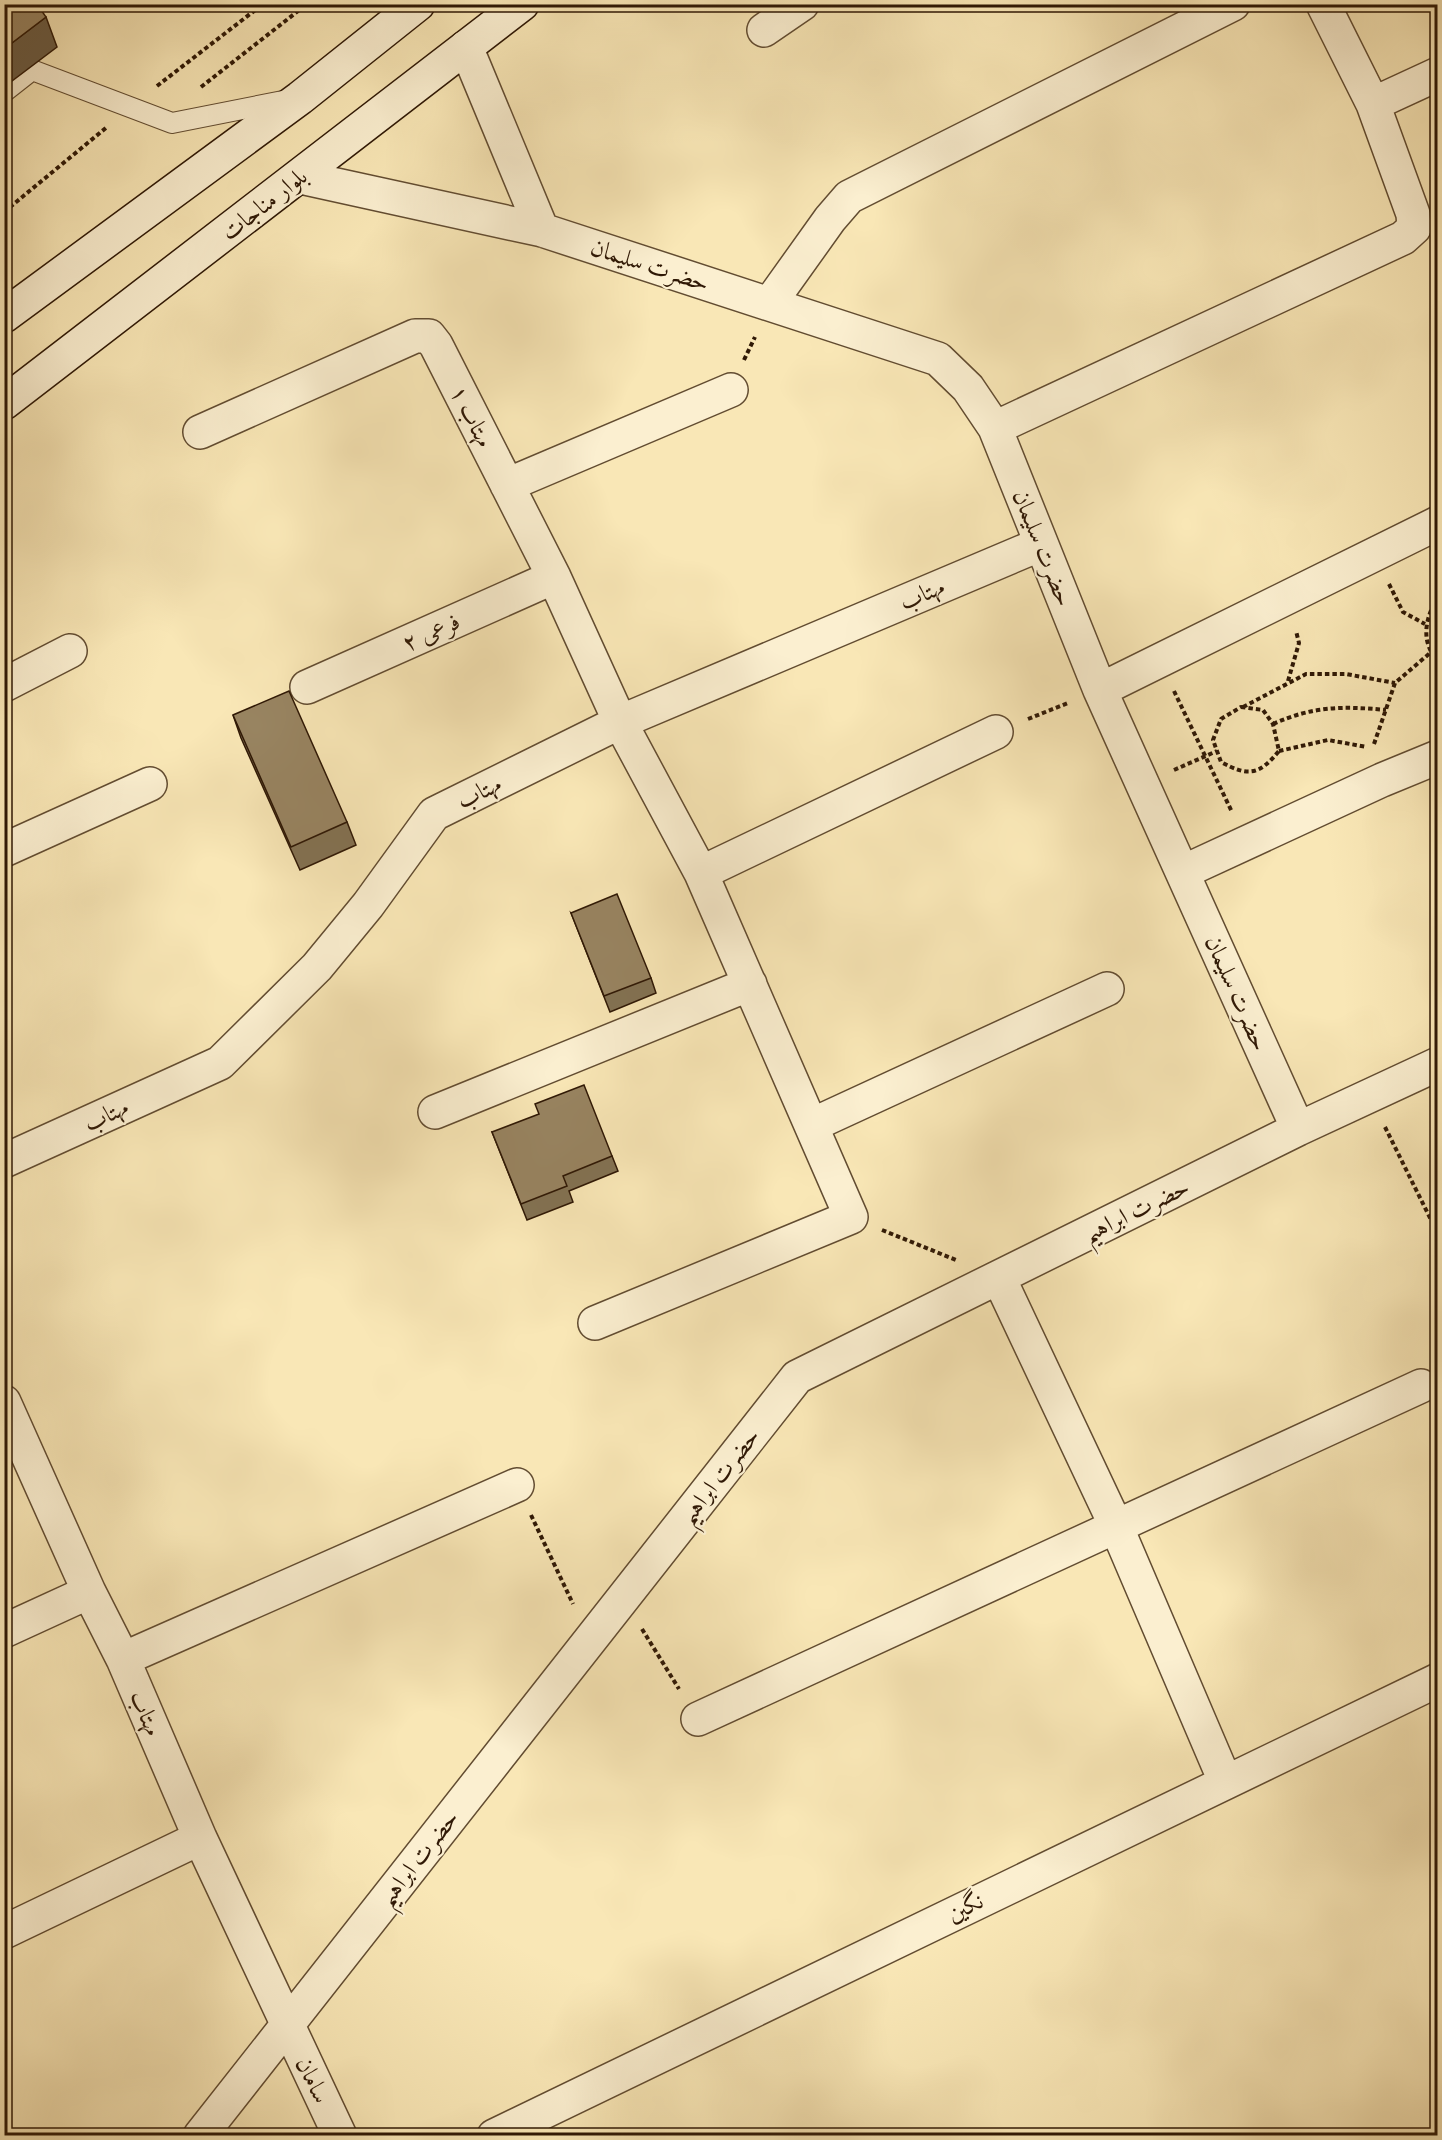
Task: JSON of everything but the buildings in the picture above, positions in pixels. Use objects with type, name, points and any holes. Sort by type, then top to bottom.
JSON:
[{"type":"street","points":[[4,316],[300,98],[418,4]]},
{"type":"street","name":"بلوار مناجات","points":[[4,403],[522,4]]},
{"type":"street","points":[[764,30],[802,4]]},
{"type":"street","points":[[770,303],[849,197],[1233,4]]},
{"type":"street","points":[[995,428],[1408,233],[1414,228],[1413,214],[1373,104],[1323,4]]},
{"type":"street","points":[[466,47],[542,230]]},
{"type":"street","points":[[1373,104],[1437,74]]},
{"type":"street","name":"حضرت سلیمان","points":[[300,177],[542,230],[938,359],[968,388],[995,428],[1100,690],[1298,1129]]},
{"type":"street","name":"مهتاب ۱","points":[[200,432],[415,336],[429,336],[436,345],[554,577],[620,722],[701,873],[851,1216]]},
{"type":"street","points":[[507,485],[731,390]]},
{"type":"street","points":[[1100,690],[1437,523]]},
{"type":"street","name":"مهتاب","points":[[8,1149],[220,1063],[317,967],[368,905],[434,814],[620,722],[1041,544]]},
{"type":"street","name":"فرعی ۲","points":[[308,687],[554,577]]},
{"type":"street","points":[[4,685],[70,651]]},
{"type":"street","points":[[701,873],[996,732]]},
{"type":"street","points":[[1183,872],[1437,757]]},
{"type":"street","points":[[4,850],[150,784]]},
{"type":"street","points":[[435,1112],[750,984]]},
{"type":"street","points":[[812,1125],[1107,989]]},
{"type":"street","name":"حضرت ابراهیم","points":[[200,2136],[797,1377],[1298,1129],[1437,1064]]},
{"type":"street","points":[[595,1323],[851,1216]]},
{"type":"street","points":[[999,1278],[1116,1526],[1226,1780]]},
{"type":"street","points":[[698,1719],[1421,1386]]},
{"type":"street","name":"مهتاب","points":[[4,1402],[89,1592],[123,1659],[200,1838],[287,2025]]},
{"type":"street","points":[[123,1659],[517,1485]]},
{"type":"street","points":[[4,1631],[89,1592]]},
{"type":"street","name":"نگین","points":[[494,2136],[1226,1780],[1437,1680]]},
{"type":"street","points":[[4,1932],[200,1838]]},
{"type":"street","name":"سامان","points":[[287,2025],[340,2136]]},
{"type":"lane","points":[[4,92],[32,70],[172,123],[300,98]]},
{"type":"path","points":[[193,93],[307,4]]},
{"type":"path","points":[[731,390],[770,303]]},
{"type":"path","points":[[1374,556],[1403,612],[1425,624]]},
{"type":"path","points":[[1437,597],[1425,624],[1430,652],[1437,661]]},
{"type":"path","points":[[1285,600],[1299,643],[1288,682]]},
{"type":"path","points":[[1395,683],[1346,674],[1306,674],[1288,682],[1221,719],[1213,740],[1221,762],[1242,773],[1264,769],[1279,751],[1328,740],[1373,748],[1395,683],[1430,652]]},
{"type":"path","points":[[1160,661],[1247,842]]},
{"type":"path","points":[[996,732],[1100,690]]},
{"type":"path","points":[[1242,707],[1263,710],[1273,724],[1279,751]]},
{"type":"path","points":[[1273,724],[1302,711],[1358,707],[1386,710]]},
{"type":"path","points":[[1142,783],[1217,751]]},
{"type":"path","points":[[1370,1096],[1437,1234]]},
{"type":"path","points":[[851,1216],[999,1278]]},
{"type":"path","points":[[517,1485],[590,1640]]},
{"type":"path","points":[[622,1598],[698,1719]]}]
